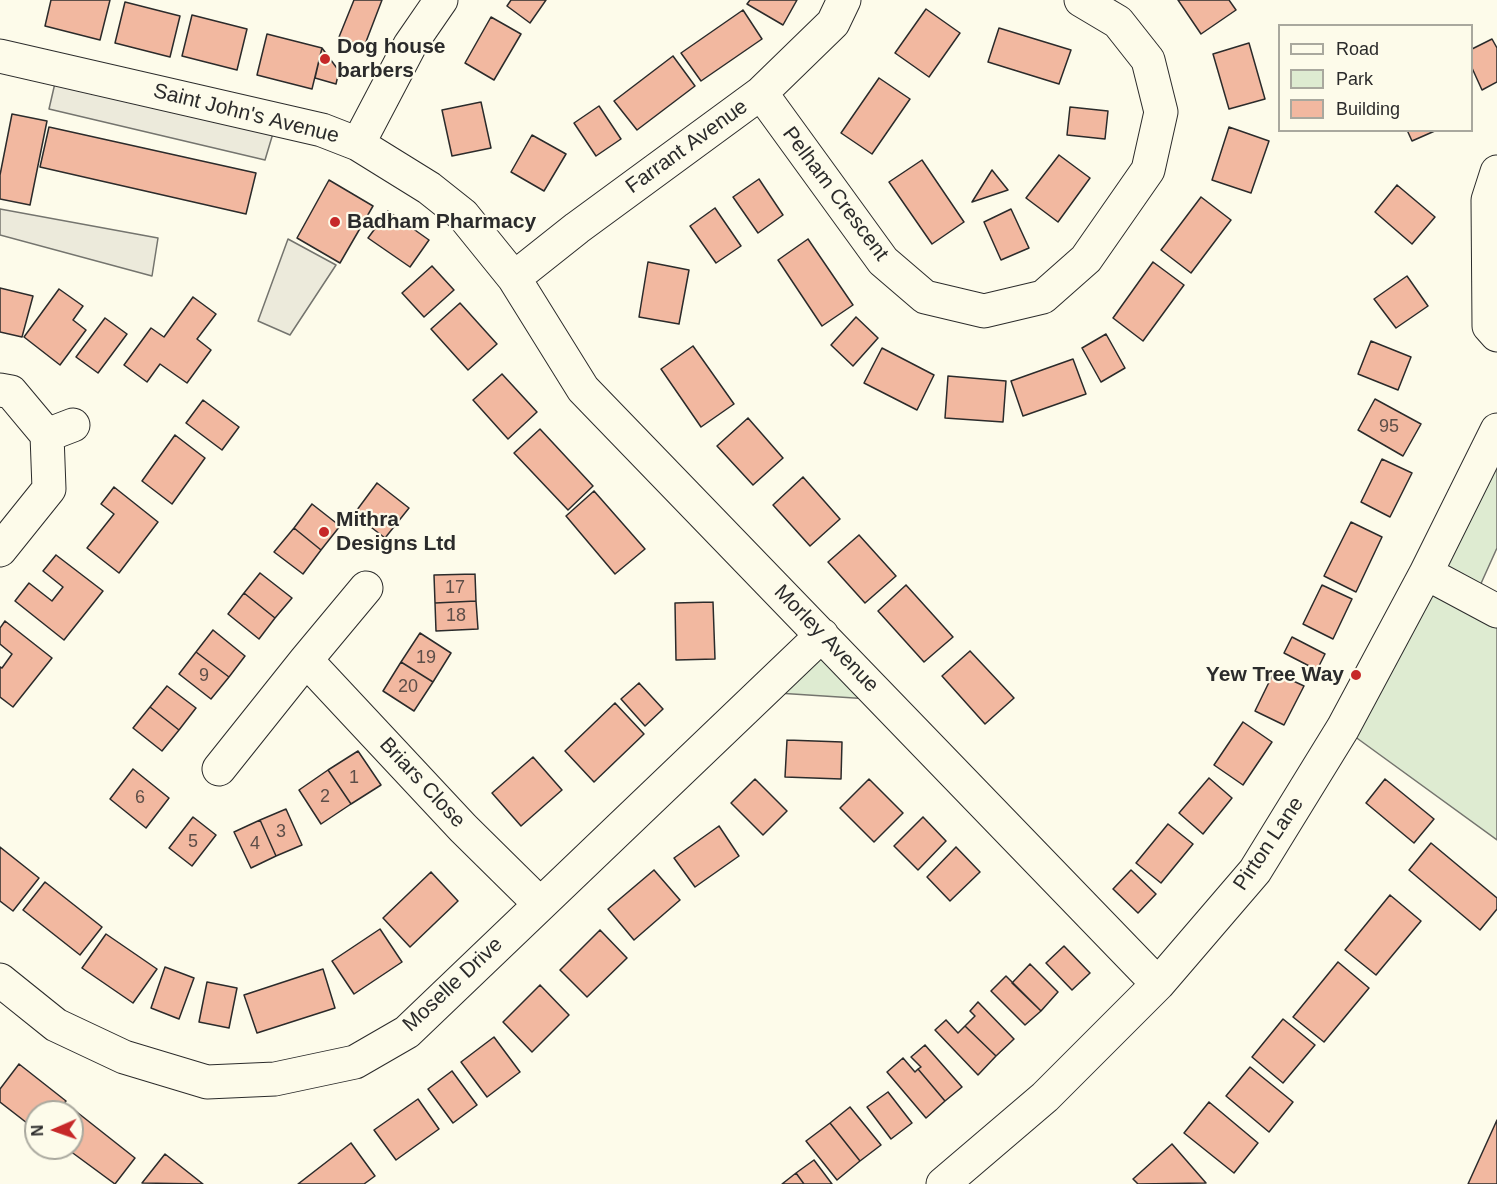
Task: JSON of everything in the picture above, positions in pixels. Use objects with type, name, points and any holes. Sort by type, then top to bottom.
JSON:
[{"type":"street","points":[[358,144],[410,45],[441,0]]},
{"type":"street","name":"Farrant Avenue","points":[[514,278],[577,228],[761,93],[833,22],[844,0]]},
{"type":"street","name":"Pelham Crescent","points":[[761,93],[883,261],[925,297],[984,311],[1042,297],[1086,259],[1148,170],[1161,112],[1148,60],[1118,22],[1081,0]]},
{"type":"street","name":"Saint John's Avenue","points":[[0,56],[322,130],[358,144],[429,188],[463,215],[514,278]]},
{"type":"street","points":[[1497,172],[1488,200],[1489,326],[1497,335]]},
{"type":"street","name":"Morley Avenue","points":[[514,278],[583,389],[1158,984]]},
{"type":"street","points":[[0,390],[11,392],[60,430],[49,489],[0,550]]},
{"type":"street","name":"Pirton Lane","points":[[943,1184],[1045,1097],[1158,984],[1255,871],[1343,728],[1426,573],[1497,430]]},
{"type":"street","points":[[1426,573],[1497,611]]},
{"type":"street","points":[[219,769],[366,588]]},
{"type":"street","name":"Moselle Drive","points":[[0,980],[56,1025],[124,1057],[207,1082],[275,1079],[355,1062],[407,1032],[822,635]]},
{"type":"street","name":"Briars Close","points":[[306,660],[463,828],[540,903]]},
{"type":"green space","points":[[1497,430],[1497,548],[1474,599],[1497,611],[1497,840],[1343,728]]},
{"type":"green space","points":[[822,635],[885,700],[762,692]]},
{"type":"shaded area","points":[[58,70],[277,120],[265,160],[49,109]]},
{"type":"shaded area","points":[[0,209],[158,238],[152,276],[0,235]]},
{"type":"shaded area","points":[[288,239],[336,265],[290,335],[258,321]]},
{"type":"building","points":[[51,0],[110,0],[100,40],[45,26]]},
{"type":"building","points":[[354,0],[382,0],[364,47],[339,37]]},
{"type":"building","points":[[511,0],[546,0],[530,23],[507,6]]},
{"type":"building","points":[[750,0],[797,0],[783,25],[747,4]]},
{"type":"building","points":[[1178,0],[1229,0],[1236,10],[1201,34]]},
{"type":"building","points":[[125,2],[180,16],[170,57],[115,43]]},
{"type":"building","points":[[926,9],[960,33],[929,77],[895,53]]},
{"type":"building","points":[[743,10],[762,39],[701,81],[681,53]]},
{"type":"building","points":[[192,15],[247,29],[237,70],[182,56]]},
{"type":"building","points":[[491,17],[521,34],[494,80],[465,63]]},
{"type":"building","points":[[999,28],[1071,50],[1059,84],[988,62]]},
{"type":"building","points":[[267,34],[322,48],[312,89],[257,75]]},
{"type":"building","points":[[1492,39],[1497,48],[1497,82],[1482,90],[1473,70],[1473,48]]},
{"type":"building","points":[[1249,43],[1265,99],[1229,109],[1213,54]]},
{"type":"building","name":"Dog house barbers","points":[[322,48],[339,71],[336,84],[315,78]]},
{"type":"building","points":[[673,56],[695,86],[637,130],[614,101]]},
{"type":"building","points":[[879,78],[910,99],[872,154],[841,133]]},
{"type":"building","points":[[481,102],[491,148],[452,156],[442,110]]},
{"type":"building","points":[[599,106],[621,139],[596,156],[574,123]]},
{"type":"building","points":[[1070,107],[1108,111],[1105,139],[1067,135]]},
{"type":"building","points":[[12,114],[47,121],[30,205],[0,199],[0,175]]},
{"type":"building","points":[[49,127],[256,173],[246,214],[40,167]]},
{"type":"building","points":[[1229,127],[1269,141],[1251,193],[1212,180]]},
{"type":"building","points":[[1408,132],[1432,132],[1412,141]]},
{"type":"building","points":[[532,135],[566,154],[544,191],[511,172]]},
{"type":"building","points":[[1059,155],[1090,178],[1058,222],[1026,198]]},
{"type":"building","points":[[922,160],[964,222],[932,244],[889,182]]},
{"type":"building","points":[[992,170],[1008,190],[972,202]]},
{"type":"building","points":[[759,179],[783,215],[758,233],[733,197]]},
{"type":"building","name":"Badham Pharmacy","points":[[329,180],[373,206],[340,263],[297,238]]},
{"type":"building","points":[[1397,185],[1435,217],[1412,244],[1375,212]]},
{"type":"building","points":[[1201,197],[1231,220],[1191,273],[1161,250]]},
{"type":"building","points":[[715,208],[741,246],[716,263],[690,226]]},
{"type":"building","points":[[1011,209],[1029,248],[1001,260],[984,222]]},
{"type":"building","points":[[388,211],[429,240],[410,267],[368,238]]},
{"type":"building","points":[[808,239],[853,305],[822,326],[778,260]]},
{"type":"building","points":[[648,262],[689,270],[679,324],[639,317]]},
{"type":"building","points":[[1153,262],[1184,285],[1143,341],[1113,318]]},
{"type":"building","points":[[432,266],[454,290],[424,317],[402,293]]},
{"type":"building","points":[[1407,276],[1428,306],[1396,328],[1374,299]]},
{"type":"building","points":[[0,288],[33,296],[22,337],[0,332]]},
{"type":"building","points":[[59,289],[83,306],[73,320],[86,330],[60,365],[24,337]]},
{"type":"building","points":[[193,297],[216,314],[197,339],[211,350],[187,383],[160,364],[147,382],[124,365],[151,328],[164,337]]},
{"type":"building","points":[[460,303],[497,344],[468,370],[431,329]]},
{"type":"building","points":[[856,317],[878,338],[853,366],[831,345]]},
{"type":"building","points":[[105,318],[127,334],[98,373],[76,357]]},
{"type":"building","points":[[1106,334],[1125,368],[1101,382],[1082,348]]},
{"type":"building","points":[[1371,341],[1411,357],[1398,390],[1358,374]]},
{"type":"building","points":[[693,346],[734,404],[701,427],[661,369]]},
{"type":"building","points":[[882,348],[934,375],[917,410],[864,383]]},
{"type":"building","points":[[1073,359],[1086,394],[1023,416],[1011,381]]},
{"type":"building","points":[[502,374],[537,412],[508,439],[473,400]]},
{"type":"building","points":[[948,376],[1006,381],[1003,422],[945,418]]},
{"type":"building","points":[[1375,399],[1421,424],[1403,456],[1358,430]]},
{"type":"building","points":[[203,400],[239,427],[222,450],[186,423]]},
{"type":"building","points":[[748,418],[783,458],[753,485],[717,446]]},
{"type":"building","points":[[540,429],[593,486],[568,510],[514,453]]},
{"type":"building","points":[[175,435],[205,458],[172,504],[142,481]]},
{"type":"building","points":[[1382,459],[1412,473],[1390,517],[1361,502]]},
{"type":"building","points":[[803,477],[840,519],[810,546],[773,505]]},
{"type":"building","points":[[377,483],[409,508],[385,538],[354,514]]},
{"type":"building","points":[[114,487],[158,522],[119,573],[87,548],[114,514],[101,504]]},
{"type":"building","points":[[594,491],[645,549],[615,574],[566,516]]},
{"type":"building","points":[[312,504],[340,526],[321,550],[294,528]]},
{"type":"building","points":[[1351,522],[1382,537],[1356,592],[1324,576]]},
{"type":"building","points":[[294,528],[321,550],[303,574],[274,552]]},
{"type":"building","points":[[859,535],[896,576],[865,603],[828,562]]},
{"type":"building","points":[[56,555],[103,591],[64,640],[15,601],[29,583],[52,601],[63,587],[43,571]]},
{"type":"building","points":[[260,573],[292,598],[275,618],[244,593]]},
{"type":"building","points":[[475,574],[476,601],[435,603],[434,575]]},
{"type":"building","points":[[906,585],[953,637],[924,662],[878,611]]},
{"type":"building","points":[[1322,585],[1352,599],[1333,639],[1303,624]]},
{"type":"building","points":[[244,593],[275,618],[259,639],[228,614]]},
{"type":"building","points":[[476,601],[478,629],[436,631],[435,603]]},
{"type":"building","points":[[713,602],[715,659],[676,660],[675,603]]},
{"type":"building","points":[[5,621],[52,658],[13,707],[0,697],[0,667],[2,668],[12,654],[0,644],[0,628]]},
{"type":"building","points":[[213,630],[245,656],[229,677],[196,652]]},
{"type":"building","points":[[420,633],[451,653],[433,682],[401,662]]},
{"type":"building","points":[[1292,637],[1325,654],[1317,670],[1284,653]]},
{"type":"building","points":[[970,651],[1014,698],[985,724],[942,676]]},
{"type":"building","points":[[196,652],[229,677],[211,699],[179,674]]},
{"type":"building","points":[[401,662],[433,682],[414,711],[383,691]]},
{"type":"building","points":[[1274,672],[1304,686],[1284,725],[1255,711]]},
{"type":"building","points":[[639,683],[663,709],[645,726],[621,699]]},
{"type":"building","points":[[167,686],[196,708],[179,730],[150,707]]},
{"type":"building","points":[[615,703],[644,734],[594,782],[565,751]]},
{"type":"building","points":[[150,707],[179,730],[162,751],[133,728]]},
{"type":"building","points":[[1243,722],[1272,742],[1243,785],[1214,765]]},
{"type":"building","points":[[787,740],[842,742],[841,779],[785,777]]},
{"type":"building","points":[[358,751],[381,785],[351,804],[328,770]]},
{"type":"building","points":[[533,757],[562,790],[521,826],[492,793]]},
{"type":"building","points":[[133,769],[169,798],[146,828],[110,799]]},
{"type":"building","points":[[328,770],[351,804],[321,824],[299,790]]},
{"type":"building","points":[[1209,778],[1232,798],[1203,834],[1179,813]]},
{"type":"building","points":[[755,779],[787,811],[763,835],[731,803]]},
{"type":"building","points":[[869,779],[903,813],[874,842],[840,808]]},
{"type":"building","points":[[1385,779],[1434,819],[1414,843],[1366,803]]},
{"type":"building","points":[[286,809],[302,845],[276,856],[260,820]]},
{"type":"building","points":[[193,817],[216,835],[192,866],[169,848]]},
{"type":"building","points":[[923,817],[946,841],[918,870],[894,846]]},
{"type":"building","points":[[260,820],[276,856],[251,868],[234,832]]},
{"type":"building","points":[[1168,824],[1193,844],[1161,883],[1136,863]]},
{"type":"building","points":[[719,826],[739,856],[695,887],[674,858]]},
{"type":"building","points":[[1431,843],[1497,898],[1497,909],[1480,930],[1409,870]]},
{"type":"building","points":[[0,847],[39,878],[13,911],[0,901]]},
{"type":"building","points":[[956,847],[980,872],[950,901],[927,877]]},
{"type":"building","points":[[654,870],[680,900],[634,940],[608,909]]},
{"type":"building","points":[[1131,870],[1156,894],[1138,913],[1113,889]]},
{"type":"building","points":[[431,872],[458,901],[410,947],[383,918]]},
{"type":"building","points":[[45,882],[102,927],[80,955],[23,910]]},
{"type":"building","points":[[1390,895],[1421,921],[1376,975],[1345,950]]},
{"type":"building","points":[[380,929],[402,962],[354,994],[332,961]]},
{"type":"building","points":[[600,930],[627,958],[587,997],[560,970]]},
{"type":"building","points":[[106,934],[157,969],[133,1003],[82,968]]},
{"type":"building","points":[[1064,946],[1090,973],[1072,990],[1046,963]]},
{"type":"building","points":[[1338,962],[1369,988],[1324,1042],[1293,1017]]},
{"type":"building","points":[[1030,964],[1058,992],[1041,1011],[1012,983]]},
{"type":"building","points":[[165,967],[194,978],[179,1019],[151,1008]]},
{"type":"building","points":[[323,969],[335,1008],[257,1033],[244,995]]},
{"type":"building","points":[[1006,976],[1041,1011],[1025,1025],[991,991]]},
{"type":"building","points":[[207,982],[237,988],[229,1028],[199,1022]]},
{"type":"building","points":[[540,985],[569,1015],[532,1052],[503,1022]]},
{"type":"building","points":[[978,1002],[1014,1039],[996,1056],[965,1026],[975,1016],[970,1011]]},
{"type":"building","points":[[1283,1019],[1315,1045],[1283,1083],[1252,1057]]},
{"type":"building","points":[[946,1020],[958,1033],[965,1026],[996,1056],[978,1075],[935,1030]]},
{"type":"building","points":[[494,1037],[520,1072],[487,1097],[461,1062]]},
{"type":"building","points":[[925,1045],[962,1087],[945,1101],[911,1057]]},
{"type":"building","points":[[903,1058],[915,1072],[918,1069],[945,1101],[926,1118],[887,1072]]},
{"type":"building","points":[[19,1064],[65,1100],[24,1100],[24,1121],[0,1102],[0,1089]]},
{"type":"building","points":[[1250,1067],[1293,1102],[1269,1132],[1226,1096]]},
{"type":"building","points":[[452,1071],[477,1105],[453,1123],[428,1089]]},
{"type":"building","points":[[888,1092],[912,1123],[891,1139],[867,1107]]},
{"type":"building","points":[[418,1099],[439,1129],[396,1160],[374,1130]]},
{"type":"building","points":[[1209,1102],[1258,1143],[1234,1173],[1184,1133]]},
{"type":"building","points":[[850,1107],[881,1145],[860,1161],[830,1123]]},
{"type":"building","points":[[84,1118],[135,1158],[115,1184],[82,1160]]},
{"type":"building","points":[[1497,1120],[1497,1184],[1468,1184]]},
{"type":"building","points":[[830,1123],[860,1161],[837,1180],[806,1141]]},
{"type":"building","points":[[351,1143],[375,1176],[364,1184],[298,1184]]},
{"type":"building","points":[[1172,1144],[1206,1183],[1138,1184],[1133,1179]]},
{"type":"building","points":[[165,1154],[203,1184],[142,1183]]},
{"type":"building","points":[[814,1160],[832,1184],[804,1184],[796,1173]]},
{"type":"building","points":[[796,1173],[804,1184],[782,1184]]},
{"type":"place","name":"Dog house barbers","points":[[325,59]]},
{"type":"place","name":"Badham Pharmacy","points":[[335,222]]},
{"type":"place","name":"Mithra Designs Ltd","points":[[324,532]]},
{"type":"place","name":"Yew Tree Way","points":[[1356,675]]}]
